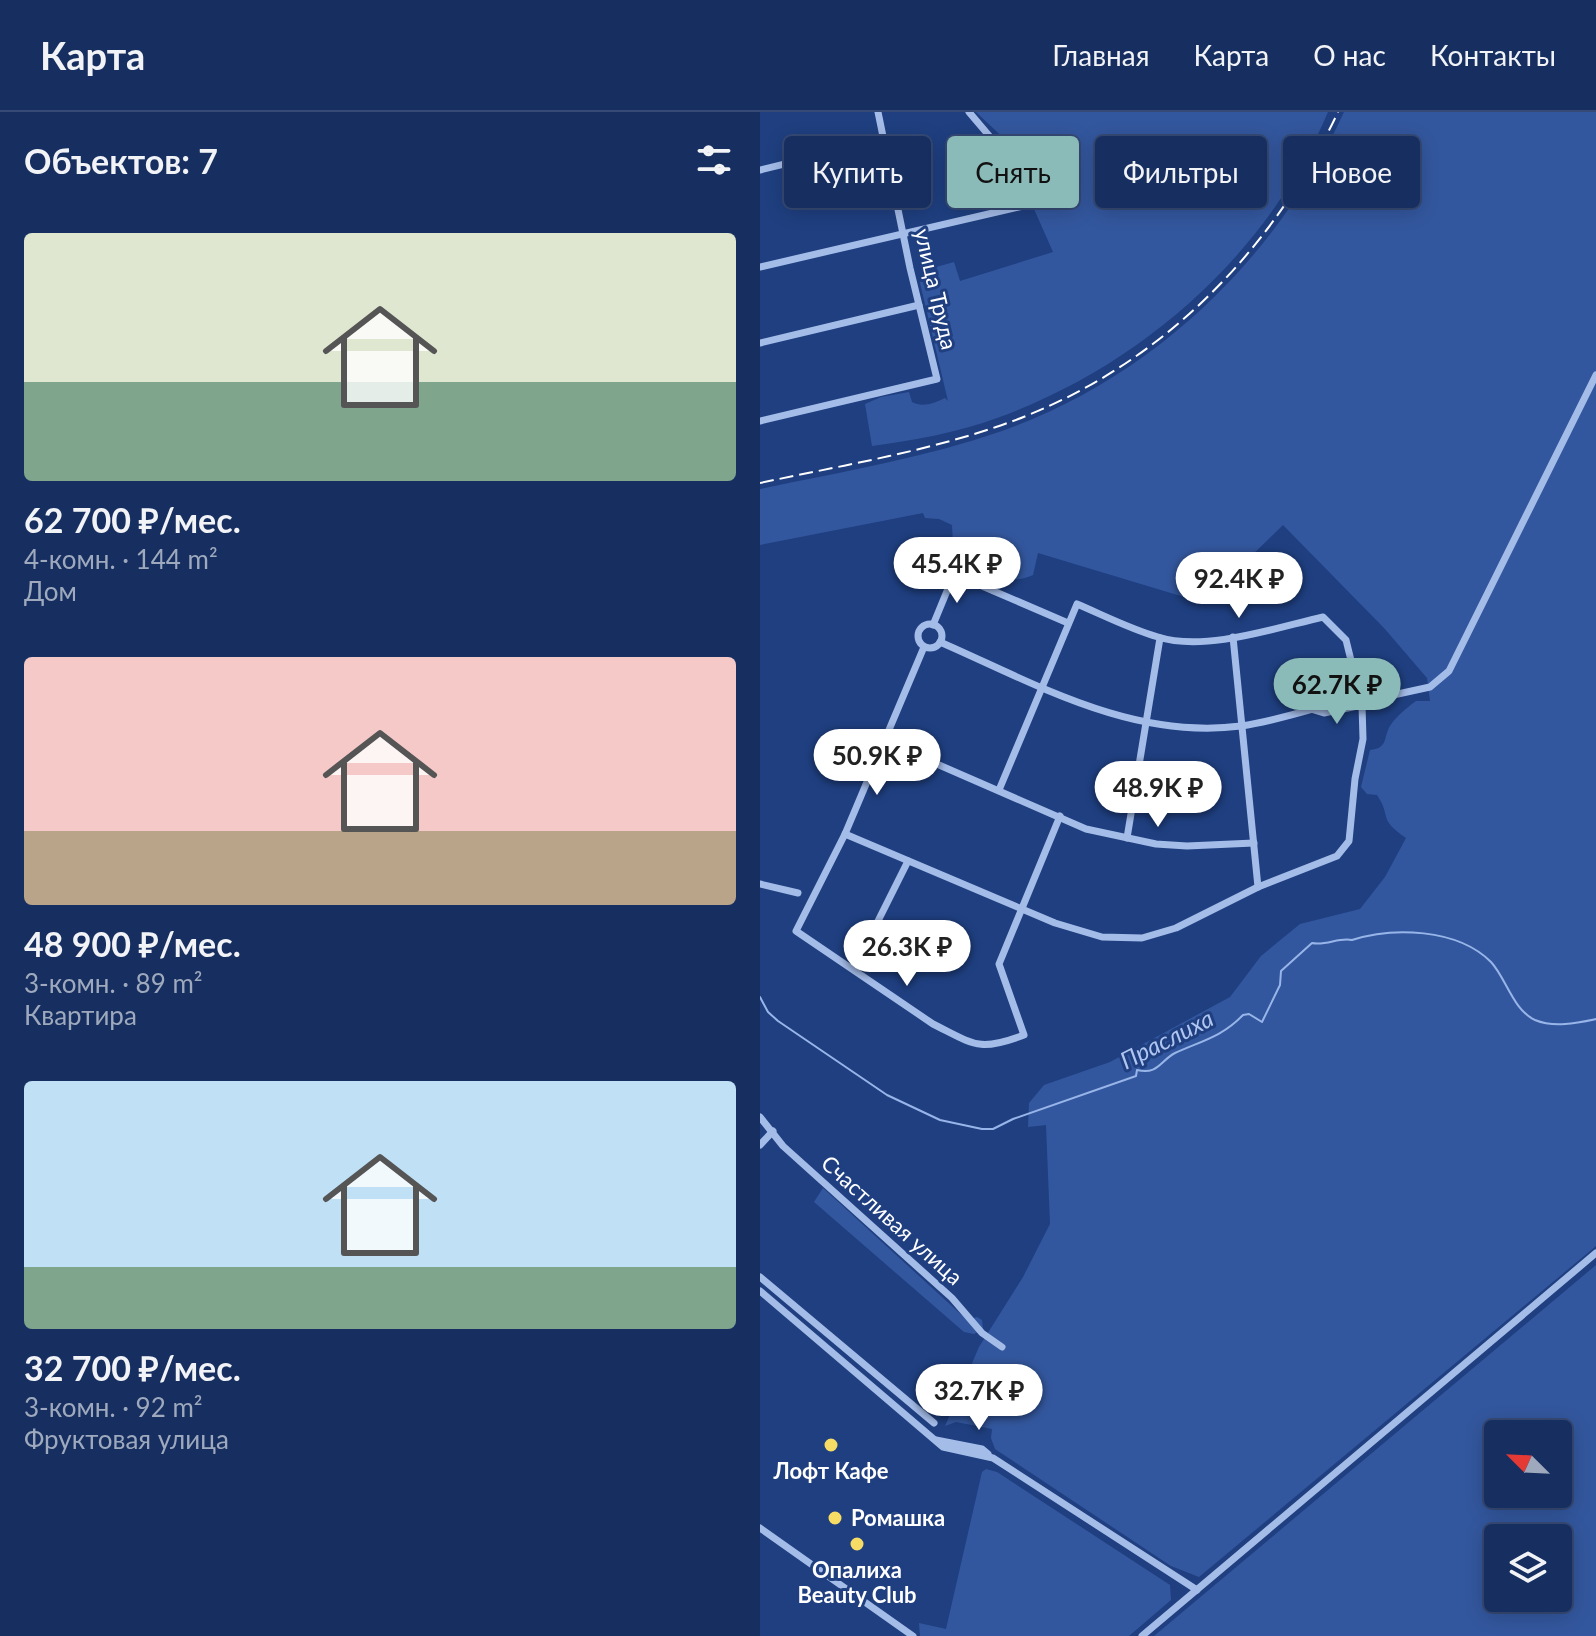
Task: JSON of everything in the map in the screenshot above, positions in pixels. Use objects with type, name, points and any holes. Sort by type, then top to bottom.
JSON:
[{"type":"street","name":"улица Труда","points":[[878,112],[882,136]]},
{"type":"street","points":[[760,267],[1023,206],[1027,202],[1026,194],[1007,159],[969,112]]},
{"type":"street","points":[[760,170],[784,164]]},
{"type":"street","name":"улица Труда","points":[[760,421],[937,379],[898,208]]},
{"type":"street","points":[[760,343],[919,305]]},
{"type":"street","points":[[940,642],[1091,708],[1146,724],[1204,728],[1242,726],[1314,710],[1324,713],[1361,701],[1430,687],[1449,671],[1596,375]]},
{"type":"street","points":[[933,625],[954,574],[1068,623]]},
{"type":"street","points":[[845,834],[1055,923],[1102,937],[1142,938],[1176,928],[1258,887],[1337,856],[1349,841],[1355,779],[1363,739],[1361,701],[1346,640],[1323,617],[1233,637],[1192,641],[1160,638],[1077,604],[999,790]]},
{"type":"street","points":[[933,625],[939,629],[940,642],[936,647],[924,647],[919,642],[920,629],[933,625]]},
{"type":"street","points":[[1233,637],[1258,887]]},
{"type":"street","points":[[1127,838],[1160,638]]},
{"type":"street","points":[[924,647],[845,834],[796,931],[933,1024],[958,1037],[985,1047],[1024,1035],[999,964],[1060,816]]},
{"type":"street","points":[[884,741],[1086,829],[1187,846],[1254,843]]},
{"type":"street","points":[[854,969],[908,861]]},
{"type":"street","points":[[760,884],[798,893]]},
{"type":"street","name":"Счастливая улица","points":[[760,1117],[783,1146],[952,1298],[982,1333],[1002,1347]]},
{"type":"street","points":[[760,1145],[773,1131]]},
{"type":"street","points":[[1142,1636],[1596,1253]]},
{"type":"street","points":[[760,1277],[934,1423]]},
{"type":"street","points":[[760,1291],[932,1439],[982,1449],[1197,1590]]},
{"type":"street","points":[[760,1528],[913,1636]]},
{"type":"shaded area","points":[[976,112],[1328,112],[1316,136],[1283,136],[1283,193],[1271,212],[1235,258],[1194,299],[1149,336],[1101,368],[1050,396],[997,418],[951,432],[872,446],[865,404],[881,397],[909,392],[912,402],[920,405],[945,398],[948,401],[920,283],[922,271],[954,262],[960,281],[1053,252],[1034,208],[1079,208],[1079,136],[1001,136]]},
{"type":"shaded area","points":[[1344,112],[1596,112],[1596,1246],[1199,1577],[1171,1566],[995,1449],[992,1429],[956,1422],[945,1426],[979,1347],[1023,1277],[1050,1224],[1046,1125],[1028,1127],[1029,1103],[1044,1085],[1110,1062],[1230,997],[1261,956],[1300,924],[1360,909],[1385,877],[1406,838],[1391,826],[1377,795],[1367,794],[1361,787],[1370,750],[1383,744],[1392,723],[1406,708],[1416,701],[1430,701],[1427,678],[1384,628],[1283,525],[1209,597],[1194,600],[1038,553],[1033,575],[1007,579],[990,575],[966,563],[960,550],[953,545],[952,525],[939,519],[925,518],[923,513],[760,545],[760,489],[882,464],[973,441],[1058,408],[1110,379],[1160,345],[1205,306],[1247,262],[1289,208],[1420,208],[1420,136],[1332,136]]},
{"type":"shaded area","points":[[823,1188],[967,1320],[977,1317],[982,1320],[983,1329],[974,1334],[964,1332],[814,1202]]},
{"type":"shaded area","points":[[1596,1265],[1596,1636],[1154,1636]]},
{"type":"shaded area","points":[[986,1469],[997,1472],[1170,1585],[1171,1600],[1129,1636],[920,1636],[919,1623],[946,1629],[982,1472]]},
{"type":"waterway","name":"Праслиха","points":[[760,997],[768,1012],[778,1021],[887,1095],[940,1120],[982,1129],[993,1129],[1013,1119],[1136,1076],[1137,1070],[1150,1071],[1175,1053],[1219,1034],[1243,1015],[1249,1014],[1262,1022],[1280,985],[1281,971],[1312,943],[1405,932],[1443,937],[1461,942],[1491,962],[1521,1009],[1535,1020],[1558,1024],[1596,1019]]},
{"type":"railway","points":[[760,483],[967,436],[1052,405],[1105,376],[1154,343],[1199,305],[1240,262],[1277,216],[1310,165],[1338,112]]},
{"type":"place","name":"Лофт Кафе","points":[[831,1445]]},
{"type":"place","name":"Ромашка","points":[[835,1518]]},
{"type":"place","name":"Опалиха Beauty Club","points":[[857,1544]]}]
